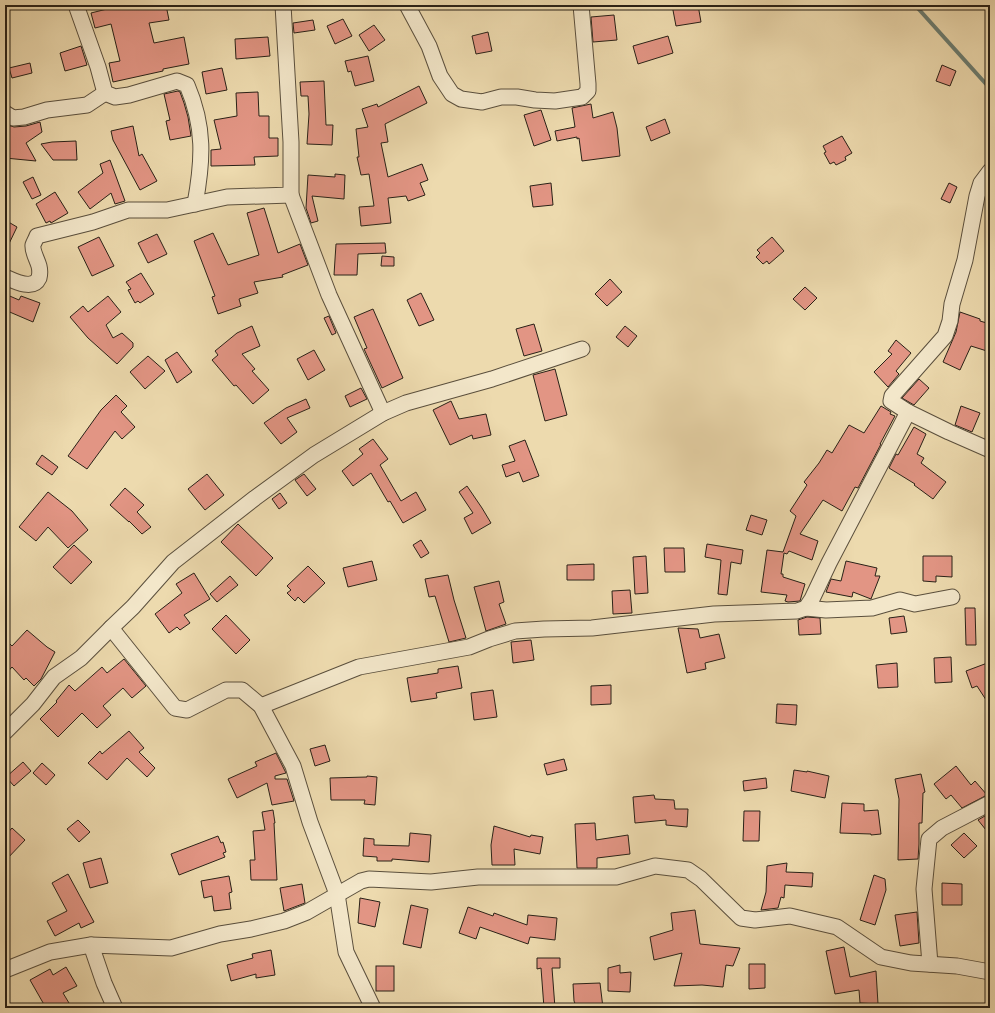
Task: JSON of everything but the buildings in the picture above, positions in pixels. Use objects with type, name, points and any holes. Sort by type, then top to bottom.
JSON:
[{"type":"street","points":[[76,5],[98,67],[105,94]]},
{"type":"street","points":[[283,5],[291,142],[291,195],[329,295],[384,413]]},
{"type":"street","points":[[407,5],[429,46],[440,76],[452,94],[461,99],[482,102],[501,97],[555,101],[582,97],[588,91],[588,84],[581,5]]},
{"type":"street","points":[[5,113],[13,118],[24,117],[47,110],[87,105],[105,94],[115,97],[129,95],[177,81],[187,85],[195,102],[200,129],[202,155],[195,204]]},
{"type":"street","points":[[990,170],[981,183],[977,196],[965,260],[952,304],[950,321],[945,336],[892,396],[891,401],[908,412],[990,450]]},
{"type":"street","points":[[5,278],[24,284],[32,284],[37,282],[40,275],[40,268],[33,250],[33,244],[37,236],[93,222],[128,210],[167,210],[227,197],[291,195]]},
{"type":"street","points":[[5,732],[33,704],[54,677],[81,658],[132,607],[173,562],[255,498],[314,455],[384,413],[406,403],[492,379],[582,349]]},
{"type":"street","points":[[806,608],[908,412]]},
{"type":"street","points":[[261,706],[359,667],[469,648],[488,638],[515,631],[592,628],[714,614],[797,611],[806,608],[826,610],[872,608],[900,600],[914,604],[952,597]]},
{"type":"street","points":[[111,628],[175,708],[187,710],[226,690],[242,690],[261,706],[293,766],[310,822],[337,894],[346,952],[373,1008]]},
{"type":"street","points":[[930,964],[924,889],[929,839],[942,828],[990,803]]},
{"type":"street","points":[[5,970],[50,952],[91,945],[171,948],[220,934],[251,929],[284,921],[307,912],[361,881],[369,879],[431,882],[478,877],[616,877],[655,866],[688,870],[701,879],[741,918],[755,920],[790,916],[837,928],[881,957],[911,962],[957,966],[990,972]]},
{"type":"street","points":[[91,945],[104,983],[115,1008]]},
{"type":"waterway","points":[[915,5],[986,84],[990,86]]}]
